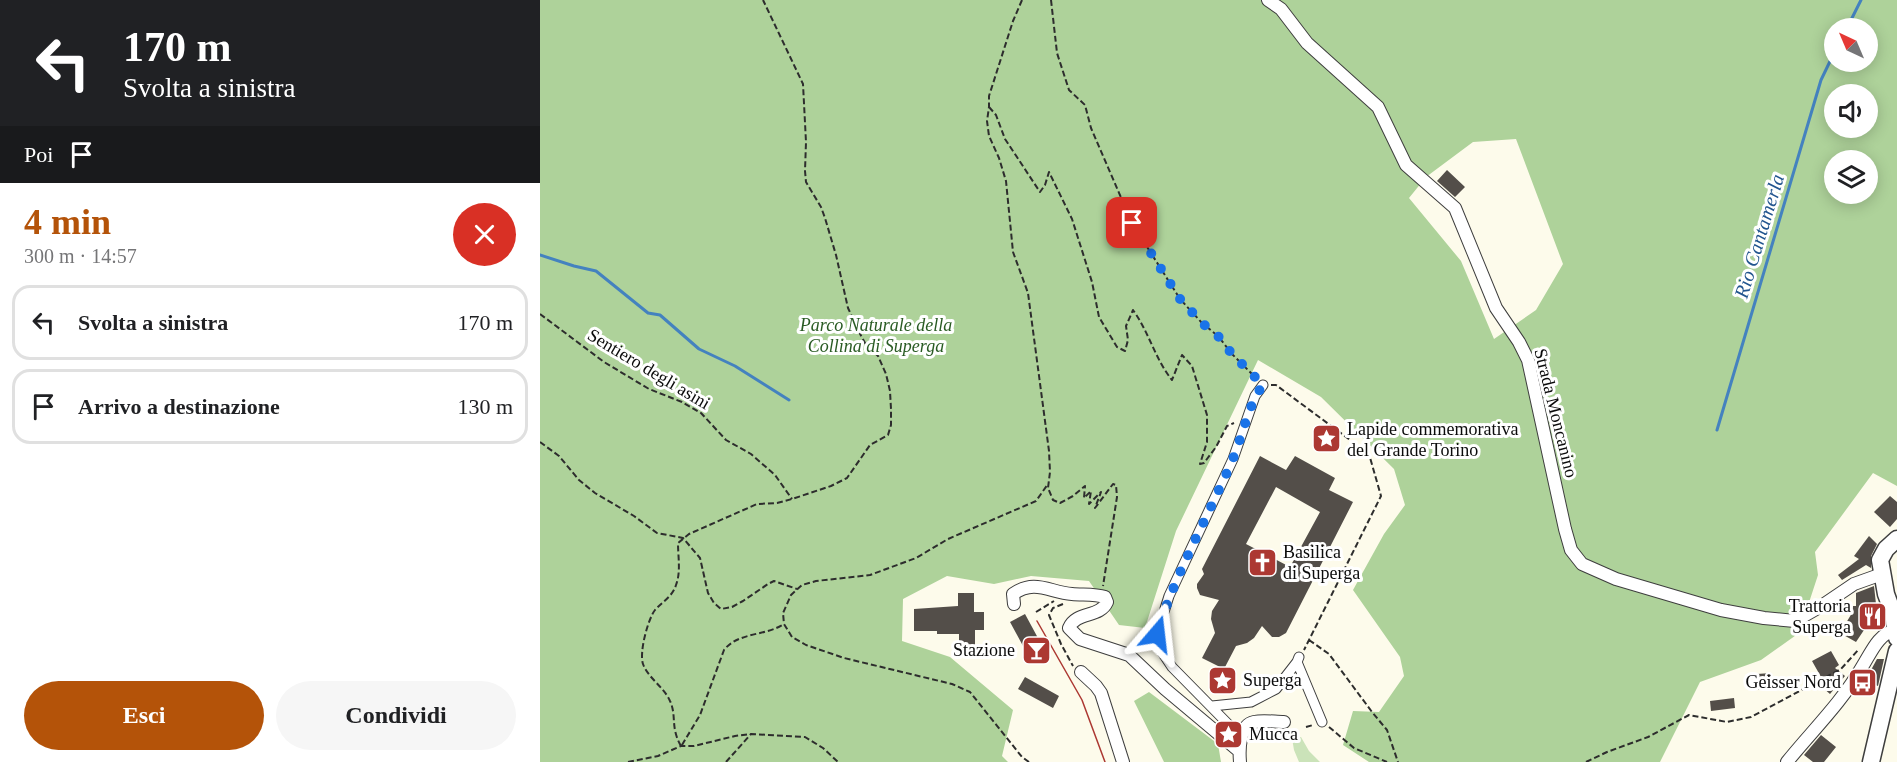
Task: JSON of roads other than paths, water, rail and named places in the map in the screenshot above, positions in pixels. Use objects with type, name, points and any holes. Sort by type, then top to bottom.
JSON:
[{"type":"street","name":"Strada Moncanino","points":[[1268,0],[1281,9],[1307,43],[1378,107],[1406,165],[1455,208],[1496,308],[1528,360],[1565,529],[1571,550],[1582,564],[1616,579],[1721,610],[1795,621],[1854,584],[1882,574]]},
{"type":"street","points":[[1240,757],[1238,729],[1172,667],[1160,649],[1157,634],[1169,596],[1233,459],[1255,396],[1263,385]]},
{"type":"street","points":[[1787,762],[1855,680],[1879,640],[1886,633],[1896,634],[1880,560],[1886,549],[1897,538]]},
{"type":"street","points":[[1014,604],[1013,594],[1020,589],[1041,586],[1064,593],[1102,595],[1107,599],[1106,606],[1075,619],[1069,628],[1072,633],[1094,645],[1129,655],[1226,741],[1240,757]]},
{"type":"street","points":[[1871,762],[1897,651]]},
{"type":"street","points":[[1212,706],[1251,702],[1276,689],[1298,660],[1322,722]]},
{"type":"street","points":[[1081,672],[1101,693],[1123,762]]},
{"type":"street","points":[[1251,702],[1258,722]]},
{"type":"street","points":[[1238,729],[1252,722],[1284,722]]},
{"type":"waterway","name":"Rio Cantamerla","points":[[1852,18],[1861,0]]},
{"type":"waterway","name":"Rio Cantamerla","points":[[1717,430],[1825,72]]},
{"type":"waterway","points":[[540,255],[596,271],[648,313],[660,315],[699,349],[735,366],[789,400]]},
{"type":"tram line","points":[[1037,621],[1082,700],[1105,762]]},
{"type":"place","name":"Lapide commemorativa del Grande Torino","points":[[1326,439]]},
{"type":"place","name":"Basilica di Superga","points":[[1262,562]]},
{"type":"place","name":"Trattoria Superga","points":[[1872,616]]},
{"type":"place","name":"Stazione","points":[[1036,650]]},
{"type":"place","name":"Superga","points":[[1222,680]]},
{"type":"place","name":"Geisser Nord","points":[[1862,682]]},
{"type":"place","name":"Mucca","points":[[1228,734]]},
{"type":"park label","name":"Parco Naturale della Collina di Superga","points":[[876,335]]}]
